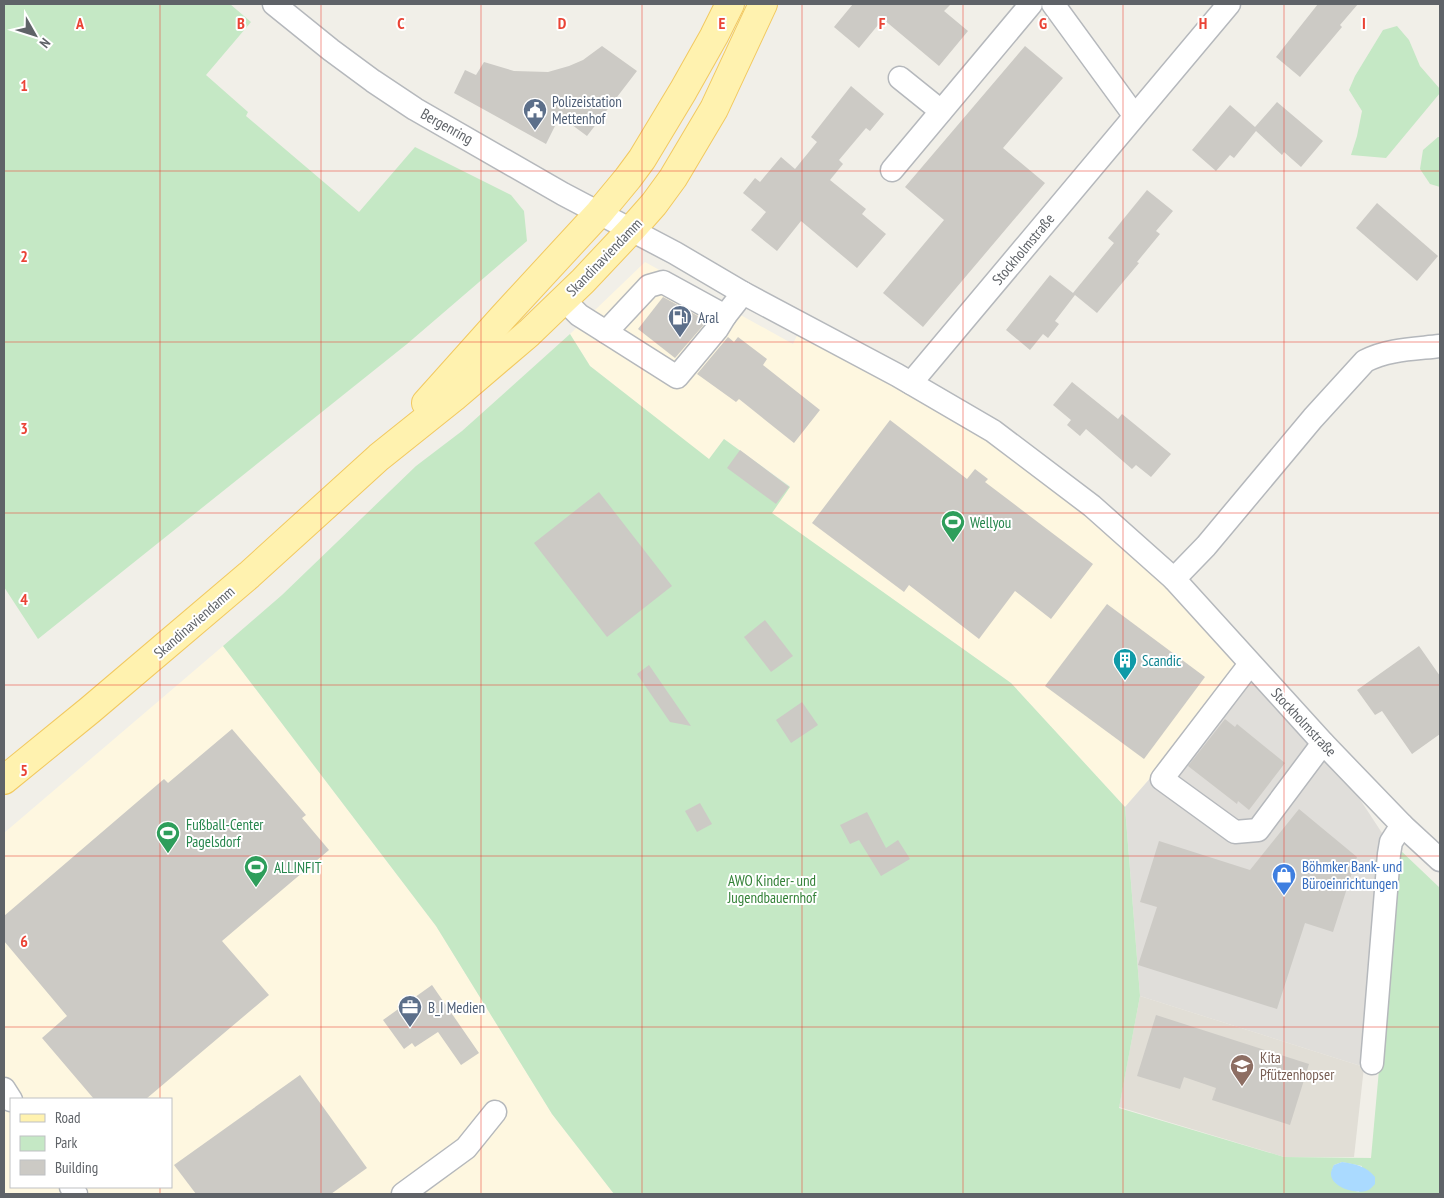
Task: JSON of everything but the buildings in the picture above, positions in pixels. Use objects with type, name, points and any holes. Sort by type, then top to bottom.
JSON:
[{"type":"main road","name":"Skandinaviendamm","points":[[379,457],[480,342],[599,213],[642,159],[710,44],[730,4]]},
{"type":"main road","name":"Skandinaviendamm","points":[[4,780],[90,710],[241,581],[379,457],[454,397],[529,333],[564,300],[654,204],[696,142],[736,65],[763,4]]},
{"type":"street","name":"Bergenring","points":[[274,4],[345,60],[415,109],[631,230]]},
{"type":"street","points":[[892,170],[1031,4]]},
{"type":"street","points":[[1054,4],[1134,115]]},
{"type":"street","name":"Stockholmstraße","points":[[911,383],[1229,4]]},
{"type":"street","points":[[900,78],[941,111]]},
{"type":"street","name":"Stockholmstraße","points":[[631,230],[675,253],[743,293],[911,383],[993,431],[1092,506],[1174,579],[1323,743],[1402,825],[1440,860]]},
{"type":"street","points":[[606,332],[650,286],[663,282],[725,316]]},
{"type":"street","points":[[564,300],[579,315],[677,378],[717,329],[743,293]]},
{"type":"street","points":[[1174,579],[1206,546],[1313,418],[1365,361],[1390,352],[1440,346]]},
{"type":"street","points":[[1250,664],[1162,778],[1234,832],[1258,830],[1323,743]]},
{"type":"street","points":[[1372,1063],[1389,854],[1391,842],[1402,825]]},
{"type":"street","points":[[404,1194],[466,1148],[495,1112]]},
{"type":"shaded area","points":[[645,262],[793,344],[802,325],[823,335],[1092,506],[1250,664],[1125,807],[1011,683],[771,513],[790,486],[724,439],[709,460],[590,366],[570,334]]},
{"type":"shaded area","points":[[223,646],[436,926],[552,1114],[614,1194],[4,1194],[4,833]]},
{"type":"shaded area","points":[[1250,664],[1323,743],[1384,836],[1364,1067],[1140,996],[1125,807]]},
{"type":"shaded area","name":"Kita Pfützenhopser","points":[[1140,996],[1364,1067],[1354,1157],[1284,1157],[1119,1107]]},
{"type":"green space","points":[[4,4],[230,4],[251,22],[206,75],[248,112],[246,116],[359,212],[415,147],[511,195],[524,211],[527,241],[407,344],[38,639],[4,587]]},
{"type":"green space","points":[[1397,26],[1409,40],[1420,66],[1440,89],[1440,93],[1386,158],[1351,155],[1362,111],[1349,90],[1355,76],[1383,30]]},
{"type":"green space","points":[[1440,137],[1440,187],[1430,184],[1420,169],[1423,150]]},
{"type":"green space","name":"AWO Kinder- und Jugendbauernhof","points":[[570,334],[590,366],[709,459],[724,439],[790,487],[772,513],[1011,683],[1125,807],[1140,996],[1119,1108],[1284,1157],[1371,1158],[1399,849],[1440,888],[1440,1194],[614,1194],[552,1114],[436,926],[223,646],[282,595],[416,466],[462,431]],"holes":[[[1342,1162],[1362,1166],[1359,1192],[1342,1187],[1332,1177],[1334,1165]]]},
{"type":"water","points":[[1342,1162],[1368,1170],[1375,1177],[1375,1184],[1369,1190],[1361,1192],[1339,1186],[1334,1182],[1331,1173],[1334,1165]]},
{"type":"place","name":"Polizeistation Mettenhof","points":[[535,131]]},
{"type":"place","name":"Aral","points":[[680,338]]},
{"type":"place","name":"Wellyou","points":[[953,543]]},
{"type":"place","name":"Scandic","points":[[1125,681]]},
{"type":"place","name":"Fußball-Center Pagelsdorf","points":[[168,854]]},
{"type":"place","name":"ALLINFIT","points":[[256,888]]},
{"type":"place","name":"Böhmker Bank- und Büroeinrichtungen","points":[[1284,896]]},
{"type":"place","name":"B_I Medien","points":[[410,1028]]},
{"type":"place","name":"Kita Pfützenhopser","points":[[1242,1087]]}]
